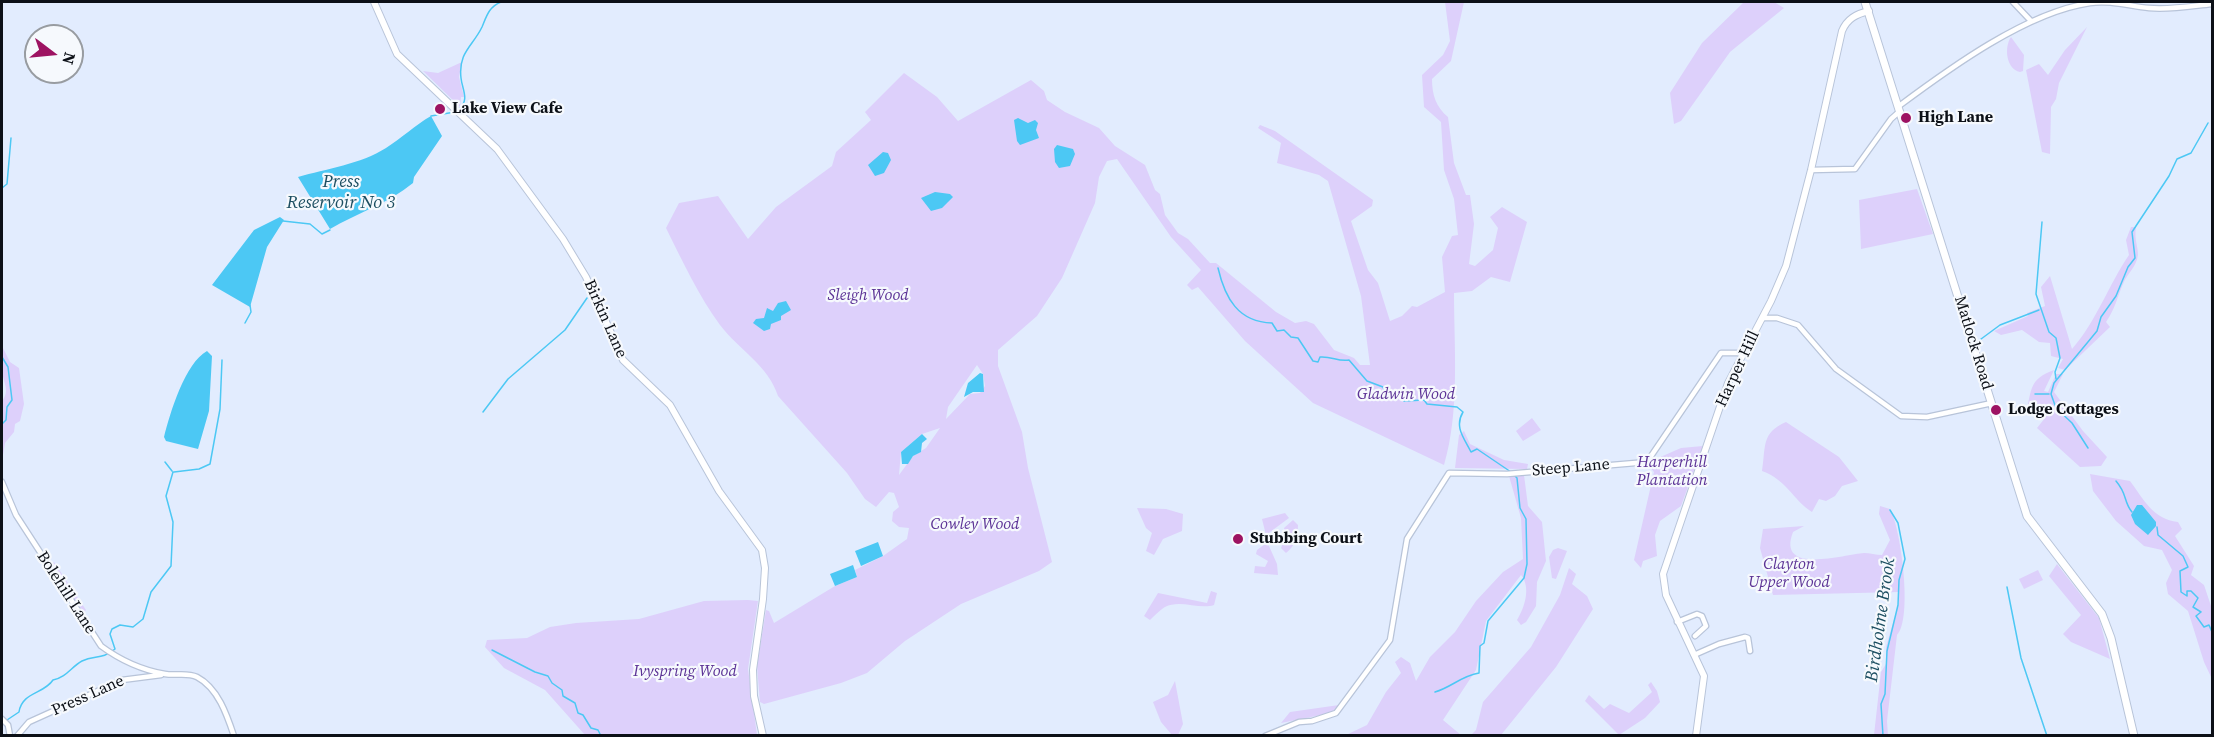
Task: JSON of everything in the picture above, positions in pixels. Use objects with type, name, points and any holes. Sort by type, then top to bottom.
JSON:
[{"type":"main road","name":"Matlock Road","points":[[1865,2],[2027,516],[2102,614],[2111,638],[2134,735]]},
{"type":"street","name":"Birkin Lane","points":[[374,2],[397,54],[497,148],[563,239],[586,277],[623,360],[670,405],[719,491],[762,550],[765,568],[763,598],[753,670],[754,696],[763,735]]},
{"type":"street","points":[[2013,2],[2031,21]]},
{"type":"street","points":[[1811,170],[1855,169],[1899,109],[1960,63],[2031,21],[2090,3],[2109,2],[2164,9],[2212,3]]},
{"type":"street","name":"Harper Hill","points":[[1696,735],[1705,680],[1666,595],[1663,574],[1728,383],[1786,266],[1811,170],[1842,31],[1845,23],[1853,17],[1869,11]]},
{"type":"street","points":[[1762,318],[1777,318],[1798,325],[1836,369],[1901,416],[1927,417],[1992,403]]},
{"type":"street","name":"Steep Lane","points":[[1265,735],[1336,712],[1390,640],[1407,539],[1449,473],[1507,474],[1647,462],[1720,353],[1743,353]]},
{"type":"street","name":"Bolehill Lane","points":[[2,482],[28,535],[90,631],[110,653],[140,667],[166,675],[189,675],[209,686],[234,735]]},
{"type":"street","points":[[1677,622],[1697,614],[1702,616],[1706,626],[1695,636]]},
{"type":"street","points":[[1694,655],[1719,644],[1745,637],[1748,638],[1750,651]]},
{"type":"street","name":"Press Lane","points":[[17,735],[29,722],[122,680],[132,676],[166,675]]},
{"type":"street","points":[[2,719],[8,725],[10,735]]},
{"type":"green space","points":[[1445,2],[1464,2],[1451,61],[1432,79],[1435,100],[1448,117],[1454,163],[1466,195],[1470,195],[1474,224],[1469,264],[1475,266],[1493,250],[1498,228],[1490,217],[1502,207],[1527,222],[1510,282],[1491,277],[1472,291],[1454,293],[1454,402],[1444,465],[1313,403],[1245,341],[1198,287],[1192,290],[1187,285],[1201,270],[1171,237],[1117,159],[1107,161],[1099,177],[1095,203],[1062,278],[1037,316],[998,350],[998,366],[1022,432],[1028,468],[1052,562],[1039,571],[961,604],[905,641],[867,673],[841,683],[764,704],[760,702],[757,666],[766,610],[769,611],[774,623],[835,586],[857,577],[855,570],[883,556],[907,539],[909,528],[899,527],[892,521],[893,512],[899,507],[894,493],[889,492],[876,507],[865,499],[847,473],[778,396],[767,375],[712,314],[697,290],[666,228],[679,203],[718,196],[748,239],[776,207],[832,166],[836,152],[871,120],[865,112],[904,73],[937,97],[958,121],[1031,80],[1044,91],[1047,100],[1065,112],[1099,128],[1115,146],[1145,165],[1155,190],[1160,194],[1165,215],[1178,233],[1188,239],[1210,263],[1216,263],[1276,312],[1295,323],[1306,321],[1314,324],[1334,350],[1354,358],[1360,365],[1370,365],[1361,296],[1328,181],[1319,175],[1277,163],[1281,143],[1258,128],[1260,125],[1275,131],[1373,200],[1372,206],[1351,221],[1368,270],[1378,283],[1390,321],[1402,316],[1412,306],[1417,307],[1445,292],[1442,257],[1452,236],[1458,235],[1454,199],[1444,170],[1441,122],[1424,107],[1422,75],[1443,55],[1450,41]],"holes":[[[977,365],[983,374],[985,386],[980,393],[970,394],[946,419],[948,407]],[[940,428],[926,448],[913,456],[899,475],[901,452],[922,434]]]},
{"type":"green space","points":[[1744,2],[1774,2],[1784,8],[1730,52],[1681,121],[1674,124],[1670,93],[1702,43]]},
{"type":"green space","points":[[2087,27],[2059,83],[2056,99],[2051,107],[2050,154],[2042,152],[2026,70],[2039,64],[2048,75],[2065,50]]},
{"type":"green space","points":[[2011,37],[2024,55],[2023,71],[2020,72],[2015,70],[2009,62],[2007,46]]},
{"type":"green space","points":[[462,62],[459,77],[464,97],[461,97],[460,107],[423,71],[438,73]]},
{"type":"green space","points":[[1917,189],[1933,234],[1861,249],[1859,200]]},
{"type":"green space","points":[[2131,227],[2136,227],[2138,255],[2106,322],[2110,327],[2065,370],[2058,368],[2063,359],[2051,356],[2050,343],[2039,342],[2022,330],[2001,335],[1994,331],[2045,306],[2041,287],[2050,276],[2072,349],[2095,316],[2129,255],[2126,240]]},
{"type":"green space","points":[[2,346],[10,362],[19,368],[24,404],[20,421],[15,424],[14,432],[5,443],[2,461],[2,401],[6,391],[1,366]]},
{"type":"green space","points":[[2054,370],[2044,391],[2048,392],[2056,374],[2063,374],[2054,392],[2083,431],[2107,457],[2101,466],[2080,467],[2037,428],[2045,418],[2039,405],[2026,413],[2036,381]]},
{"type":"green space","points":[[1532,418],[1541,430],[1523,441],[1516,431]]},
{"type":"green space","points":[[1786,422],[1839,457],[1858,481],[1842,486],[1835,496],[1826,501],[1819,499],[1812,512],[1778,479],[1762,471],[1768,436]]},
{"type":"green space","points":[[1464,431],[1470,444],[1504,460],[1528,464],[1527,469],[1455,468],[1459,435]]},
{"type":"green space","name":"Harperhill Plantation","points":[[1703,446],[1681,506],[1660,521],[1655,535],[1657,556],[1643,561],[1641,568],[1634,560],[1654,472],[1648,465],[1649,462],[1681,448]]},
{"type":"green space","points":[[2090,474],[2130,481],[2156,513],[2178,522],[2182,529],[2175,536],[2194,566],[2191,575],[2204,585],[2212,609],[2212,679],[2204,662],[2188,611],[2168,594],[2166,583],[2172,570],[2162,550],[2144,546],[2116,521],[2093,491]]},
{"type":"green space","points":[[1524,475],[1528,506],[1542,522],[1546,561],[1537,582],[1536,606],[1526,622],[1521,625],[1517,620],[1524,603],[1526,585],[1521,575],[1486,621],[1476,670],[1443,720],[1461,735],[1346,735],[1367,725],[1386,692],[1401,673],[1395,662],[1401,657],[1410,663],[1416,681],[1430,657],[1455,632],[1476,601],[1503,572],[1523,559],[1521,518],[1509,476]]},
{"type":"green space","name":"Clayton Upper Wood","points":[[1880,506],[1890,509],[1894,519],[1904,573],[1905,593],[1902,626],[1897,635],[1887,721],[1888,736],[1874,735],[1881,672],[1886,664],[1886,647],[1899,602],[1899,592],[1773,595],[1760,548],[1763,529],[1804,526],[1793,532],[1790,546],[1794,554],[1803,558],[1829,558],[1864,553],[1882,555],[1890,540],[1879,514]]},
{"type":"green space","points":[[1137,508],[1166,509],[1183,514],[1182,531],[1163,539],[1154,555],[1146,551],[1152,533],[1146,528]]},
{"type":"green space","points":[[1285,513],[1289,518],[1266,535],[1262,519]]},
{"type":"green space","points":[[1293,520],[1298,525],[1297,533],[1294,544],[1286,553],[1281,548],[1286,536],[1284,528]]},
{"type":"green space","points":[[1265,544],[1269,546],[1277,564],[1278,575],[1254,573],[1255,566],[1265,567],[1268,561],[1256,554],[1257,550]]},
{"type":"green space","points":[[1558,548],[1567,551],[1556,579],[1552,578],[1549,557],[1553,550]]},
{"type":"green space","points":[[54,562],[86,610],[83,614],[51,564]]},
{"type":"green space","points":[[2057,564],[2099,618],[2110,659],[2071,642],[2063,634],[2081,615],[2049,576]]},
{"type":"green space","points":[[1569,568],[1576,574],[1572,584],[1587,596],[1593,609],[1556,667],[1501,735],[1471,735],[1476,730],[1483,702],[1531,647],[1560,595]]},
{"type":"green space","points":[[2038,570],[2043,580],[2024,589],[2019,579]]},
{"type":"green space","points":[[1211,591],[1217,593],[1214,605],[1177,604],[1163,608],[1150,620],[1144,616],[1158,593],[1207,603]]},
{"type":"green space","name":"Ivyspring Wood","points":[[704,601],[758,601],[748,669],[757,735],[585,735],[545,690],[504,668],[485,647],[487,640],[527,638],[550,627],[639,619]]},
{"type":"green space","points":[[1175,681],[1183,724],[1178,735],[1172,735],[1161,722],[1153,702],[1168,695]]},
{"type":"green space","points":[[1651,682],[1660,702],[1645,718],[1619,735],[1585,701],[1589,695],[1604,709],[1610,704],[1629,713],[1652,692],[1648,685]]},
{"type":"green space","points":[[1339,705],[1331,713],[1281,723],[1290,712]]},
{"type":"water","name":"Press Reservoir No 3","points":[[431,116],[442,136],[414,177],[413,183],[394,196],[330,229],[298,177],[376,154]]},
{"type":"water","points":[[1018,118],[1028,123],[1035,120],[1038,123],[1036,130],[1039,138],[1020,145],[1017,141],[1014,120]]},
{"type":"water","points":[[1057,145],[1073,149],[1075,154],[1070,166],[1059,168],[1055,162],[1054,149]]},
{"type":"water","points":[[883,152],[888,153],[891,160],[884,173],[875,176],[868,165]]},
{"type":"water","points":[[935,192],[950,194],[953,197],[942,208],[931,211],[921,198]]},
{"type":"water","points":[[280,217],[284,220],[267,247],[250,307],[212,285],[254,230]]},
{"type":"water","points":[[786,301],[791,310],[781,316],[781,320],[771,324],[770,329],[764,331],[753,323],[756,319],[764,318],[767,308],[773,311],[778,303]]},
{"type":"water","points":[[207,351],[212,356],[209,411],[198,449],[166,441],[164,437],[170,415],[185,377],[199,357]]},
{"type":"water","points":[[980,373],[983,374],[984,392],[973,392],[964,397],[968,383]]},
{"type":"water","points":[[922,434],[927,439],[922,443],[921,452],[913,456],[908,464],[902,464],[901,452]]},
{"type":"water","points":[[2137,505],[2142,505],[2156,522],[2156,526],[2148,535],[2135,524],[2131,515]]},
{"type":"water","points":[[878,542],[883,556],[861,566],[855,551]]},
{"type":"water","points":[[853,565],[857,577],[835,586],[830,574]]},
{"type":"waterway","points":[[459,109],[465,98],[461,78],[464,55],[489,12],[501,2]]},
{"type":"waterway","points":[[431,116],[455,112]]},
{"type":"waterway","points":[[2088,448],[2072,423],[2056,408],[2051,394],[2054,383],[2097,331],[2101,317],[2116,296],[2128,267],[2135,258],[2132,232],[2169,176],[2177,159],[2191,153],[2208,123]]},
{"type":"waterway","points":[[2,188],[7,184],[11,138]]},
{"type":"waterway","points":[[283,221],[310,224],[322,234],[330,230]]},
{"type":"waterway","points":[[2042,222],[2036,294],[2049,332],[2056,338],[2060,358],[2055,372],[2056,379]]},
{"type":"waterway","points":[[1218,268],[1229,298],[1242,313],[1260,322],[1272,323],[1277,331],[1284,330],[1291,337],[1298,338],[1313,361],[1318,362],[1320,357],[1349,360],[1367,381],[1383,387],[1386,395],[1391,396],[1397,392],[1404,401],[1424,400],[1427,404],[1457,407],[1463,412],[1459,423],[1471,452],[1477,449],[1511,472]]},
{"type":"waterway","points":[[483,412],[508,379],[565,330],[587,298]]},
{"type":"waterway","points":[[245,323],[251,312],[250,305]]},
{"type":"waterway","points":[[1977,342],[2000,325],[2039,310]]},
{"type":"waterway","points":[[2,357],[8,367],[12,400],[7,407],[6,420],[2,424]]},
{"type":"waterway","points":[[174,472],[199,469],[210,464],[220,409],[222,360]]},
{"type":"waterway","points":[[2035,394],[2049,394]]},
{"type":"waterway","points":[[165,462],[172,471]]},
{"type":"waterway","points":[[7,720],[19,712],[24,701],[78,663],[106,655],[115,649],[110,634],[112,629],[120,625],[133,627],[143,619],[151,592],[171,566],[173,522],[166,496],[173,472]]},
{"type":"waterway","points":[[1435,692],[1479,673],[1480,646],[1484,643],[1488,621],[1524,578],[1527,564],[1526,519],[1520,508],[1517,478],[1514,475]]},
{"type":"waterway","points":[[2116,481],[2132,512]]},
{"type":"waterway","name":"Birdholme Brook","points":[[1883,736],[1881,704],[1885,694],[1887,651],[1898,605],[1899,580],[1905,559],[1898,523],[1890,510]]},
{"type":"waterway","points":[[2157,527],[2158,535],[2183,556],[2188,567],[2180,571],[2181,592],[2187,596],[2187,591],[2191,591],[2198,598],[2193,607],[2201,612],[2196,616],[2204,627],[2209,625],[2212,632]]},
{"type":"waterway","points":[[2007,587],[2021,658],[2047,736]]},
{"type":"waterway","points":[[2212,639],[2212,646]]},
{"type":"waterway","points":[[492,650],[535,672],[548,676],[552,683],[562,690],[563,696],[575,703],[578,713],[583,715],[591,728],[598,730],[601,736]]},
{"type":"place","name":"Lake View Cafe","points":[[440,109]]},
{"type":"place","name":"High Lane","points":[[1906,118]]},
{"type":"place","name":"Lodge Cottages","points":[[1996,410]]},
{"type":"place","name":"Stubbing Court","points":[[1238,539]]},
{"type":"park label","name":"Sleigh Wood","points":[[868,296]]},
{"type":"park label","name":"Gladwin Wood","points":[[1406,395]]},
{"type":"park label","name":"Cowley Wood","points":[[975,525]]}]
